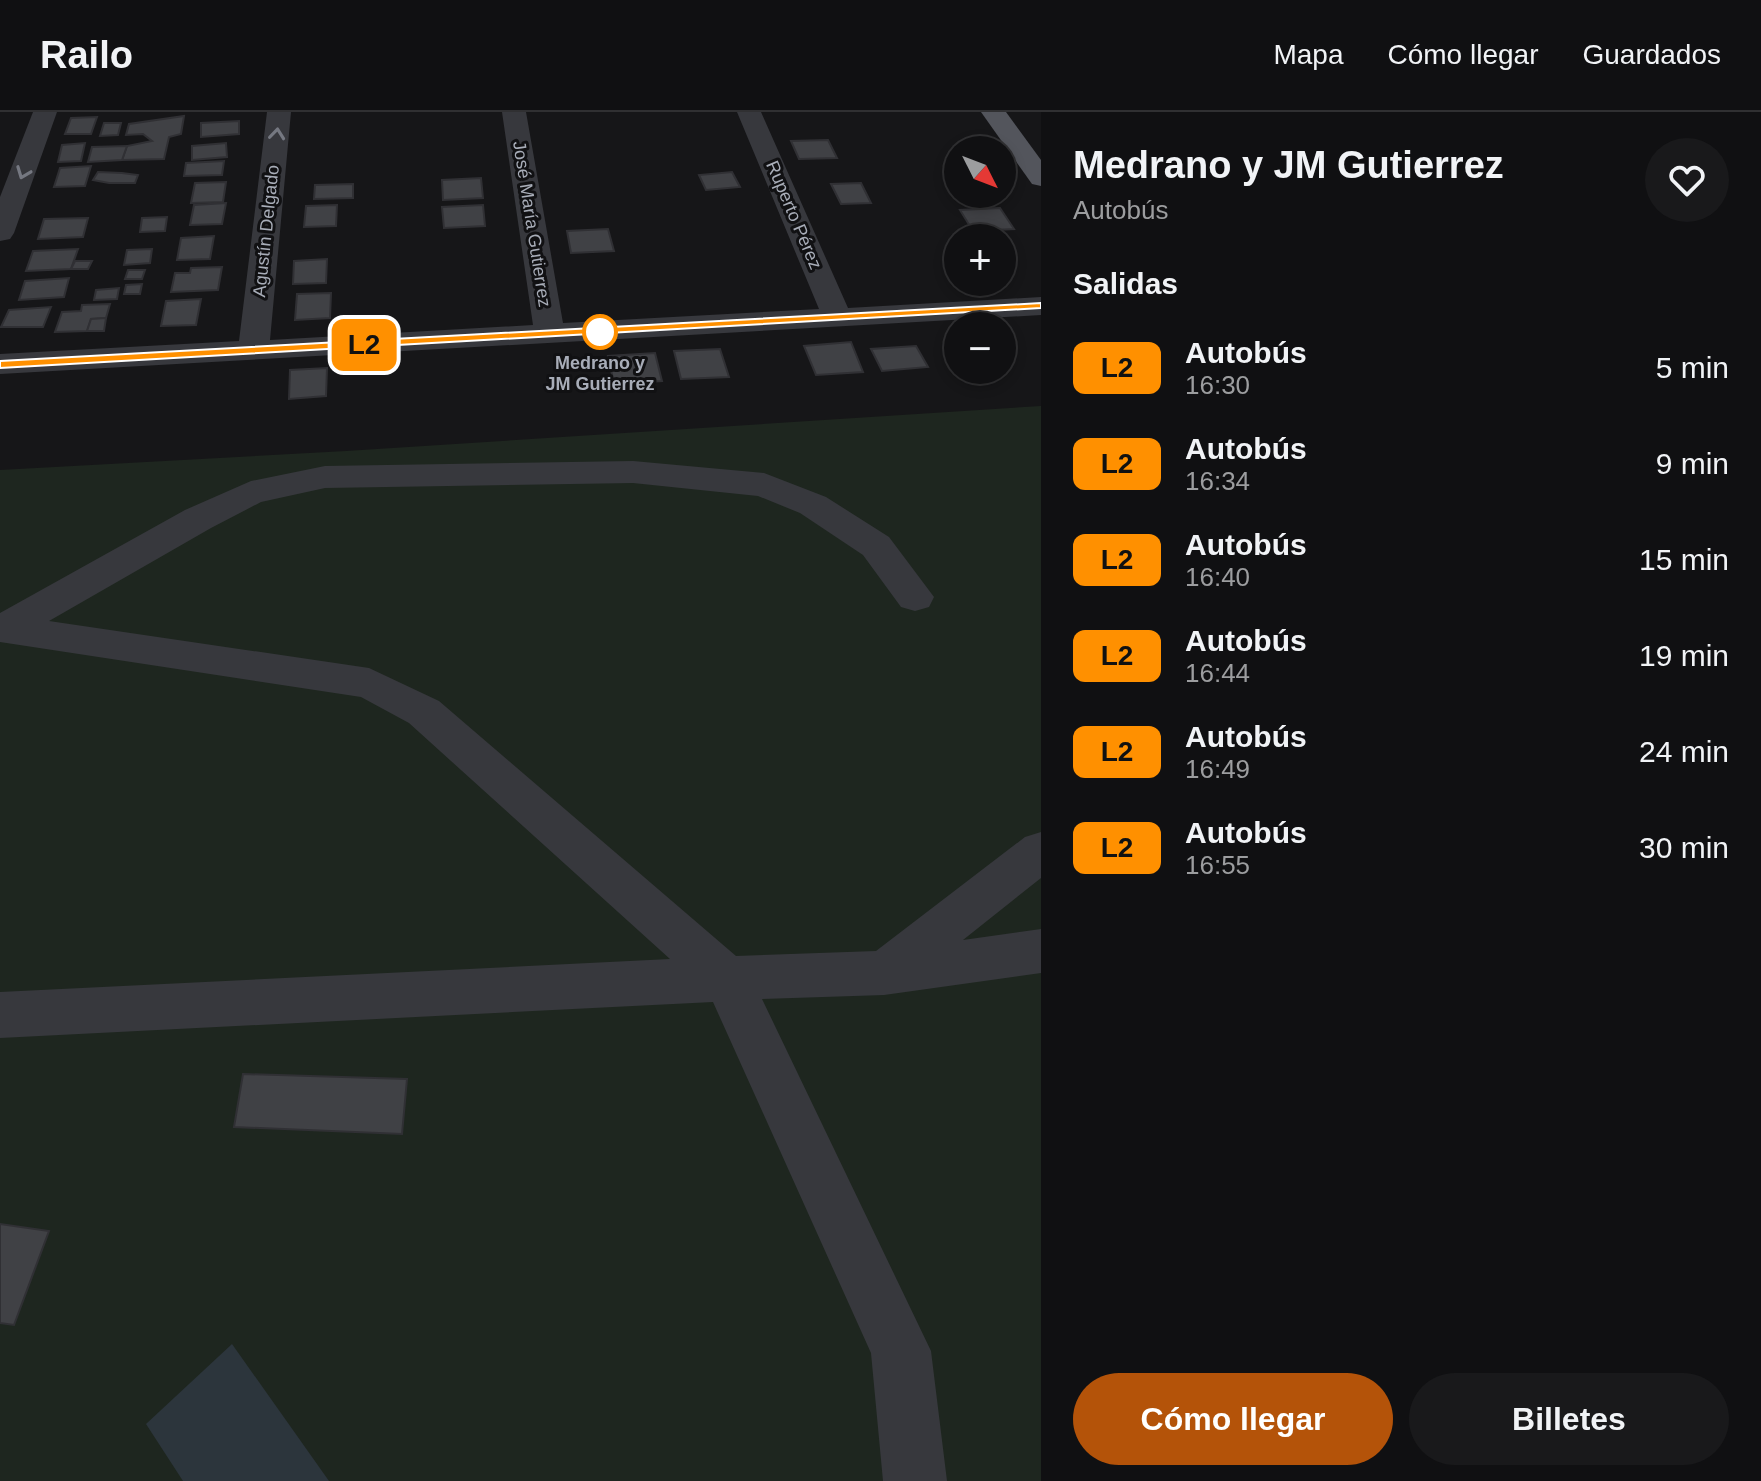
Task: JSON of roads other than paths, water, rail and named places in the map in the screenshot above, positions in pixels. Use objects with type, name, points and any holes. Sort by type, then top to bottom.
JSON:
[{"type":"main road","points":[[993,112],[1041,178]]},
{"type":"street","points":[[0,233],[45,112]]},
{"type":"street","name":"Agustín Delgado","points":[[253,351],[279,112]]},
{"type":"street","name":"José María Gutierrez","points":[[514,112],[550,335]]},
{"type":"street","name":"Ruperto Pérez","points":[[749,112],[838,319]]},
{"type":"street","points":[[0,364],[1041,306]]},
{"type":"street","points":[[2,629],[198,519],[251,493],[325,477],[633,472],[764,485],[813,505],[876,546],[915,597]]},
{"type":"street","points":[[2,629],[369,683],[424,712],[728,980],[901,1351],[915,1481]]},
{"type":"street","points":[[884,973],[1041,851]]},
{"type":"street","points":[[0,1015],[884,973],[1041,951]]},
{"type":"place","name":"Medrano y JM Gutierrez","points":[[600,332]]}]
